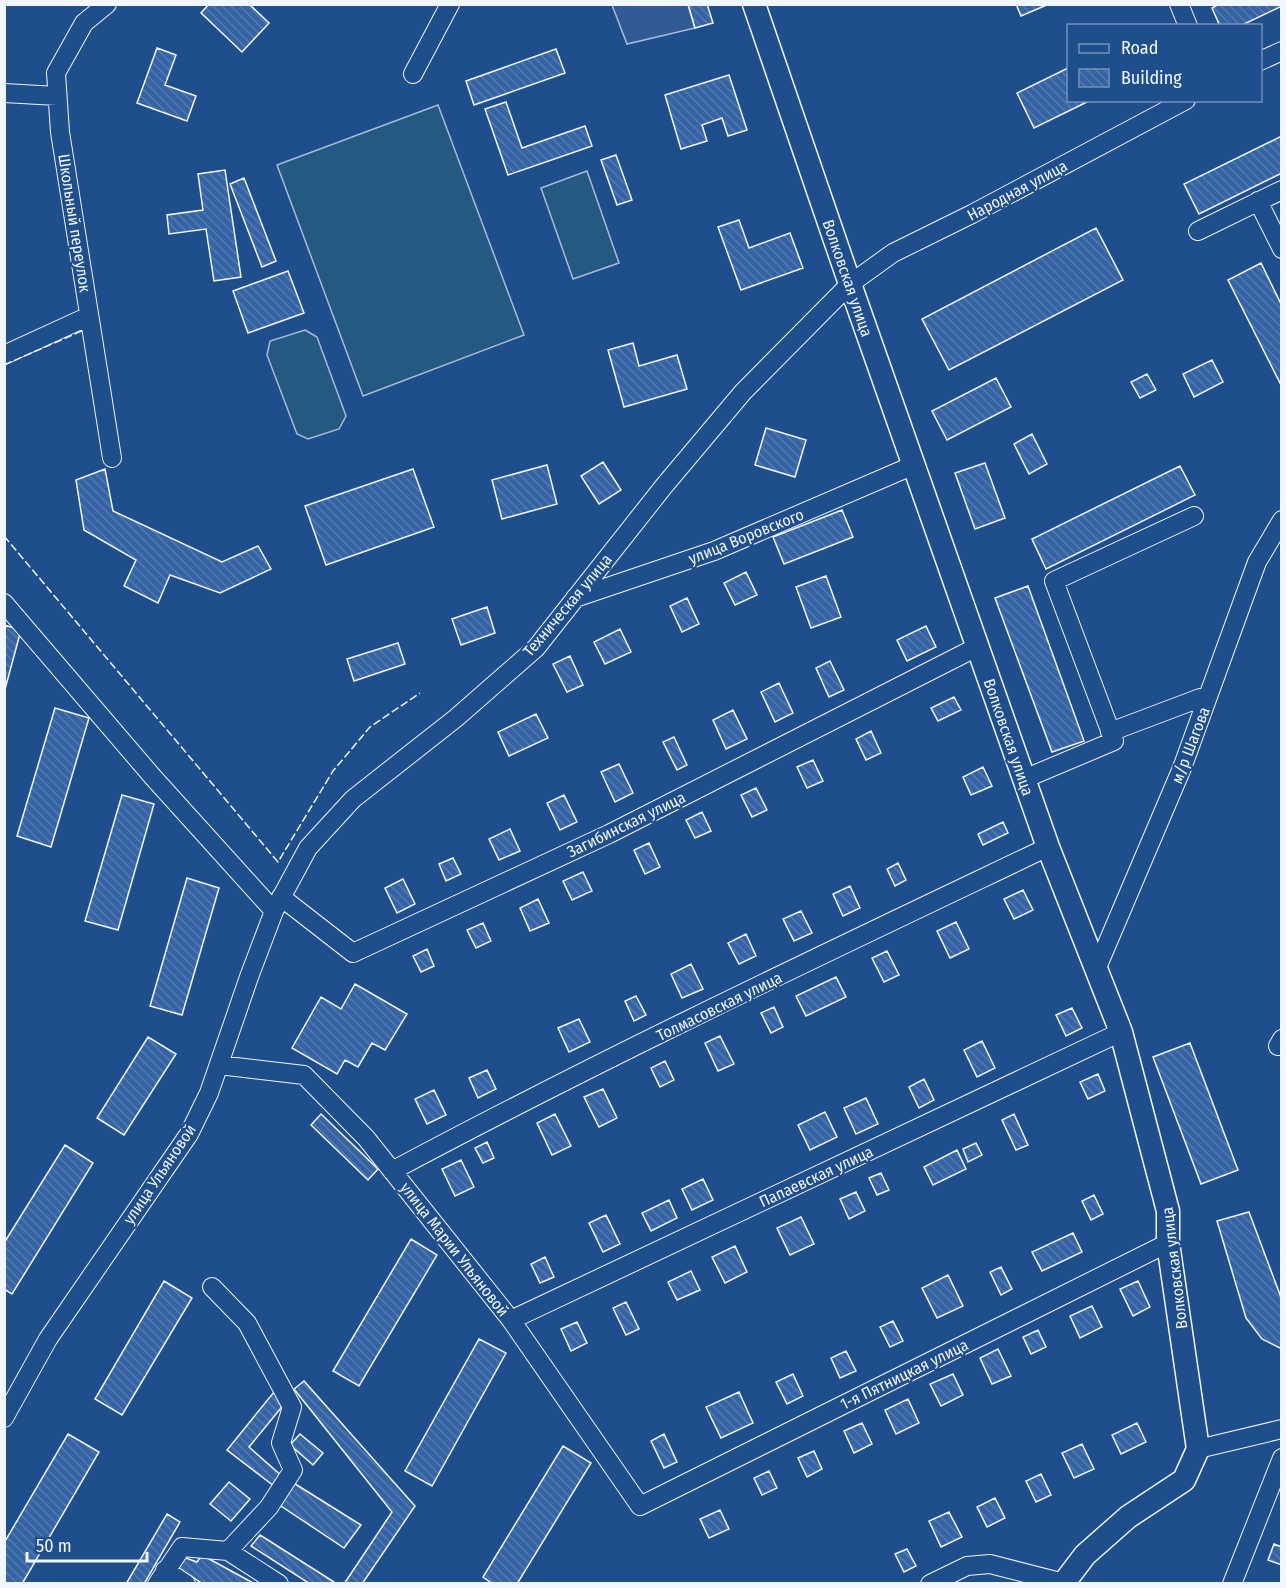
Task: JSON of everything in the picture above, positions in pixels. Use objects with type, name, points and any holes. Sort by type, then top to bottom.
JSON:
[{"type":"main road","name":"Волковская улица","points":[[754,4],[1048,847],[1121,1032],[1168,1211],[1168,1243],[1198,1449]]},
{"type":"main road","points":[[1064,1583],[1085,1555],[1119,1525],[1184,1480],[1198,1449]]},
{"type":"street","name":"Школьный переулок","points":[[107,4],[84,23],[56,74],[60,132],[112,458]]},
{"type":"street","points":[[413,74],[450,4]]},
{"type":"street","points":[[1179,4],[1187,24]]},
{"type":"street","points":[[1262,60],[1281,51]]},
{"type":"street","points":[[4,93],[57,96]]},
{"type":"street","name":"Народная улица","points":[[850,284],[893,253],[972,214],[1182,102]]},
{"type":"street","points":[[1198,231],[1281,190]]},
{"type":"street","points":[[1258,201],[1281,249]]},
{"type":"street","name":"Техническая улица","points":[[278,904],[308,848],[353,799],[456,718],[536,648],[664,486],[743,392],[850,284]]},
{"type":"street","points":[[4,355],[89,316]]},
{"type":"street","name":"улица Воровского","points":[[576,598],[714,551],[914,465]]},
{"type":"street","points":[[1024,779],[1114,741],[1054,581],[1194,516]]},
{"type":"street","name":"м/р Шагова","points":[[1096,970],[1182,768],[1257,562],[1281,520]]},
{"type":"street","points":[[4,603],[152,776],[278,904]]},
{"type":"street","name":"Загибинская улица","points":[[278,904],[353,953],[609,834],[977,647]]},
{"type":"street","points":[[1110,732],[1200,698]]},
{"type":"street","name":"Толмасовская улица","points":[[392,1171],[476,1126],[789,970],[1048,847]]},
{"type":"street","name":"улица Ульяновой","points":[[4,1418],[48,1339],[189,1134],[209,1093],[249,977],[278,904]]},
{"type":"street","name":"Папаевская улица","points":[[511,1320],[1121,1032]]},
{"type":"street","name":"улица Марии Ульяновой","points":[[219,1065],[304,1075],[366,1138],[511,1320],[640,1506]]},
{"type":"street","name":"1-я Пятницкая улица","points":[[640,1506],[1168,1243]]},
{"type":"street","points":[[212,1287],[247,1323],[292,1407],[281,1443],[293,1470],[269,1507],[228,1551]]},
{"type":"street","points":[[1198,1449],[1281,1429]]},
{"type":"street","points":[[1232,1584],[1281,1458]]},
{"type":"street","points":[[186,1584],[161,1577],[182,1547],[228,1551],[279,1584]]},
{"type":"street","points":[[930,1584],[967,1566],[990,1564],[1064,1583]]},
{"type":"shaded area","points":[[612,5],[688,5],[695,28],[627,44]]},
{"type":"shaded area","points":[[438,105],[524,335],[363,396],[277,165]]},
{"type":"shaded area","points":[[587,171],[619,263],[573,279],[541,188]]},
{"type":"shaded area","points":[[305,330],[317,337],[346,416],[339,429],[308,439],[297,434],[267,355],[270,341]]},
{"type":"building","points":[[209,4],[249,4],[269,23],[242,52],[201,13]]},
{"type":"building","points":[[688,4],[707,4],[713,23],[695,28]]},
{"type":"building","points":[[1016,4],[1049,4],[1021,16]]},
{"type":"building","points":[[1219,4],[1282,4],[1244,24],[1219,24],[1212,8]]},
{"type":"building","points":[[157,48],[176,55],[165,85],[196,96],[187,121],[137,103]]},
{"type":"building","points":[[556,49],[565,73],[474,105],[466,81]]},
{"type":"building","points":[[1067,68],[1067,102],[1087,102],[1034,128],[1017,93]]},
{"type":"building","points":[[729,75],[747,130],[728,136],[722,118],[702,125],[707,141],[681,149],[665,95]]},
{"type":"building","points":[[506,102],[522,148],[585,126],[592,146],[508,175],[485,109]]},
{"type":"building","points":[[1282,136],[1282,173],[1199,214],[1184,184]]},
{"type":"building","points":[[616,155],[632,200],[617,205],[601,160]]},
{"type":"building","points":[[225,170],[241,277],[214,281],[206,229],[169,234],[167,215],[203,210],[198,174]]},
{"type":"building","points":[[244,178],[276,261],[262,267],[230,184]]},
{"type":"building","points":[[739,220],[749,248],[790,233],[803,268],[741,290],[718,227]]},
{"type":"building","points":[[1096,228],[1123,280],[949,370],[922,319]]},
{"type":"building","points":[[1261,263],[1282,306],[1282,387],[1228,280]]},
{"type":"building","points":[[288,271],[304,313],[248,333],[233,291]]},
{"type":"building","points":[[633,343],[639,366],[677,355],[687,389],[624,407],[608,350]]},
{"type":"building","points":[[1212,360],[1223,382],[1194,397],[1183,374]]},
{"type":"building","points":[[1147,374],[1156,390],[1140,398],[1131,382]]},
{"type":"building","points":[[996,378],[1011,407],[947,440],[932,411]]},
{"type":"building","points":[[766,428],[806,440],[795,477],[755,465]]},
{"type":"building","points":[[1032,434],[1047,464],[1029,474],[1014,444]]},
{"type":"building","points":[[603,462],[621,490],[599,504],[581,476]]},
{"type":"building","points":[[985,463],[1005,518],[975,529],[955,473]]},
{"type":"building","points":[[547,465],[557,504],[502,519],[492,480]]},
{"type":"building","points":[[1180,466],[1195,495],[1046,569],[1032,539]]},
{"type":"building","points":[[105,469],[113,511],[222,562],[258,546],[271,569],[220,593],[170,575],[158,603],[124,586],[136,560],[84,530],[76,480]]},
{"type":"building","points":[[413,469],[434,527],[326,565],[305,506]]},
{"type":"building","points":[[842,510],[853,537],[784,564],[773,537]]},
{"type":"building","points":[[746,572],[757,595],[735,605],[724,583]]},
{"type":"building","points":[[826,576],[841,617],[811,628],[796,587]]},
{"type":"building","points":[[1028,586],[1084,741],[1052,752],[995,598]]},
{"type":"building","points":[[687,598],[699,624],[682,632],[670,606]]},
{"type":"building","points":[[487,607],[495,633],[461,645],[452,619]]},
{"type":"building","points":[[4,625],[21,630],[4,693]]},
{"type":"building","points":[[926,626],[936,647],[907,661],[897,640]]},
{"type":"building","points":[[620,629],[631,652],[605,664],[594,642]]},
{"type":"building","points":[[398,643],[405,664],[354,681],[347,659]]},
{"type":"building","points":[[570,656],[583,685],[567,692],[553,664]]},
{"type":"building","points":[[830,661],[844,690],[829,697],[816,668]]},
{"type":"building","points":[[779,683],[793,713],[775,722],[761,692]]},
{"type":"building","points":[[954,697],[961,710],[938,721],[931,708]]},
{"type":"building","points":[[55,708],[89,718],[51,847],[17,836]]},
{"type":"building","points":[[733,710],[747,739],[726,749],[713,720]]},
{"type":"building","points":[[536,714],[548,738],[509,756],[498,732]]},
{"type":"building","points":[[871,731],[881,753],[866,760],[856,739]]},
{"type":"building","points":[[674,737],[687,765],[677,770],[663,742]]},
{"type":"building","points":[[813,760],[823,781],[807,788],[797,767]]},
{"type":"building","points":[[619,764],[633,793],[615,802],[601,772]]},
{"type":"building","points":[[983,767],[992,786],[971,795],[963,777]]},
{"type":"building","points":[[756,788],[767,810],[752,817],[741,795]]},
{"type":"building","points":[[122,795],[154,804],[118,930],[85,921]]},
{"type":"building","points":[[564,795],[577,822],[560,830],[547,803]]},
{"type":"building","points":[[702,812],[711,831],[695,838],[686,820]]},
{"type":"building","points":[[1003,822],[1008,833],[983,845],[978,834]]},
{"type":"building","points":[[510,829],[520,851],[499,860],[489,839]]},
{"type":"building","points":[[649,843],[660,867],[645,874],[634,850]]},
{"type":"building","points":[[453,858],[461,874],[446,881],[439,864]]},
{"type":"building","points":[[898,863],[906,880],[895,886],[887,869]]},
{"type":"building","points":[[583,872],[592,891],[572,900],[563,881]]},
{"type":"building","points":[[187,878],[219,888],[182,1015],[150,1006]]},
{"type":"building","points":[[403,879],[415,904],[397,913],[385,888]]},
{"type":"building","points":[[850,886],[860,908],[843,916],[833,894]]},
{"type":"building","points":[[1023,890],[1033,910],[1014,919],[1004,899]]},
{"type":"building","points":[[538,899],[549,923],[530,931],[520,908]]},
{"type":"building","points":[[801,911],[812,933],[794,941],[783,919]]},
{"type":"building","points":[[956,922],[969,949],[950,958],[937,931]]},
{"type":"building","points":[[483,923],[491,941],[476,948],[467,930]]},
{"type":"building","points":[[746,934],[756,956],[739,964],[728,943]]},
{"type":"building","points":[[427,949],[434,966],[421,972],[413,956]]},
{"type":"building","points":[[887,951],[899,975],[884,982],[872,958]]},
{"type":"building","points":[[691,964],[703,989],[682,998],[671,974]]},
{"type":"building","points":[[836,977],[846,997],[806,1016],[796,996]]},
{"type":"building","points":[[355,984],[407,1014],[385,1050],[372,1043],[358,1067],[345,1060],[337,1074],[292,1048],[321,997],[341,1009]]},
{"type":"building","points":[[636,996],[646,1015],[634,1021],[625,1001]]},
{"type":"building","points":[[774,1007],[783,1027],[771,1033],[761,1013]]},
{"type":"building","points":[[1072,1008],[1082,1028],[1066,1036],[1056,1015]]},
{"type":"building","points":[[579,1019],[590,1042],[569,1052],[558,1028]]},
{"type":"building","points":[[720,1036],[734,1064],[718,1071],[705,1043]]},
{"type":"building","points":[[148,1037],[176,1054],[124,1135],[97,1118]]},
{"type":"building","points":[[982,1041],[995,1068],[977,1077],[964,1050]]},
{"type":"building","points":[[1190,1043],[1238,1170],[1201,1184],[1153,1057]]},
{"type":"building","points":[[665,1061],[674,1080],[660,1087],[651,1068]]},
{"type":"building","points":[[487,1070],[496,1089],[478,1098],[469,1078]]},
{"type":"building","points":[[1098,1074],[1105,1091],[1088,1099],[1080,1082]]},
{"type":"building","points":[[924,1079],[934,1100],[919,1108],[909,1087]]},
{"type":"building","points":[[603,1089],[617,1118],[599,1127],[584,1097]]},
{"type":"building","points":[[434,1090],[446,1115],[427,1124],[415,1099]]},
{"type":"building","points":[[866,1098],[878,1124],[856,1134],[844,1108]]},
{"type":"building","points":[[825,1112],[837,1137],[810,1150],[798,1125]]},
{"type":"building","points":[[321,1114],[378,1169],[368,1180],[311,1125]]},
{"type":"building","points":[[555,1114],[571,1146],[552,1155],[537,1123]]},
{"type":"building","points":[[1014,1114],[1028,1145],[1016,1150],[1002,1120]]},
{"type":"building","points":[[487,1142],[494,1158],[483,1163],[475,1148]]},
{"type":"building","points":[[976,1143],[982,1155],[968,1162],[963,1149]]},
{"type":"building","points":[[65,1145],[93,1163],[12,1294],[4,1289],[4,1243]]},
{"type":"building","points":[[957,1150],[966,1169],[933,1185],[924,1167]]},
{"type":"building","points":[[461,1160],[474,1187],[455,1196],[442,1169]]},
{"type":"building","points":[[881,1173],[889,1190],[877,1195],[869,1178]]},
{"type":"building","points":[[703,1179],[713,1200],[692,1210],[682,1189]]},
{"type":"building","points":[[856,1192],[865,1211],[849,1219],[840,1199]]},
{"type":"building","points":[[1094,1195],[1103,1214],[1091,1220],[1082,1201]]},
{"type":"building","points":[[669,1200],[677,1218],[651,1231],[642,1213]]},
{"type":"building","points":[[1249,1212],[1282,1300],[1282,1349],[1262,1339],[1246,1318],[1217,1221]]},
{"type":"building","points":[[606,1215],[620,1244],[603,1252],[589,1223]]},
{"type":"building","points":[[801,1217],[814,1244],[790,1255],[777,1228]]},
{"type":"building","points":[[1073,1233],[1082,1252],[1042,1271],[1032,1252]]},
{"type":"building","points":[[411,1239],[437,1255],[359,1386],[333,1371]]},
{"type":"building","points":[[735,1246],[747,1272],[725,1283],[712,1257]]},
{"type":"building","points":[[545,1257],[554,1277],[540,1283],[531,1264]]},
{"type":"building","points":[[1001,1267],[1012,1289],[1001,1295],[990,1272]]},
{"type":"building","points":[[691,1271],[700,1290],[677,1300],[668,1282]]},
{"type":"building","points":[[948,1275],[963,1306],[937,1318],[922,1288]]},
{"type":"building","points":[[164,1281],[192,1298],[122,1415],[95,1399]]},
{"type":"building","points":[[1138,1281],[1150,1307],[1133,1316],[1120,1289]]},
{"type":"building","points":[[626,1302],[639,1329],[626,1335],[613,1308]]},
{"type":"building","points":[[1092,1306],[1102,1327],[1080,1338],[1070,1316]]},
{"type":"building","points":[[893,1321],[903,1341],[890,1347],[880,1327]]},
{"type":"building","points":[[577,1322],[587,1343],[571,1351],[561,1329]]},
{"type":"building","points":[[1038,1330],[1046,1347],[1031,1354],[1023,1337]]},
{"type":"building","points":[[479,1339],[506,1353],[432,1486],[405,1471]]},
{"type":"building","points":[[998,1349],[1011,1376],[992,1384],[980,1358]]},
{"type":"building","points":[[846,1351],[856,1371],[840,1378],[831,1358]]},
{"type":"building","points":[[793,1374],[803,1396],[787,1404],[776,1382]]},
{"type":"building","points":[[953,1374],[963,1395],[941,1406],[930,1384]]},
{"type":"building","points":[[304,1381],[415,1506],[362,1584],[344,1584],[392,1512],[294,1389]]},
{"type":"building","points":[[274,1392],[285,1403],[249,1447],[282,1476],[274,1486],[227,1450]]},
{"type":"building","points":[[739,1392],[753,1423],[721,1438],[706,1407]]},
{"type":"building","points":[[908,1399],[919,1423],[896,1434],[885,1410]]},
{"type":"building","points":[[862,1423],[872,1444],[854,1453],[844,1431]]},
{"type":"building","points":[[1137,1423],[1146,1442],[1121,1454],[1112,1435]]},
{"type":"building","points":[[68,1434],[99,1452],[22,1584],[5,1584],[4,1543]]},
{"type":"building","points":[[300,1434],[323,1453],[313,1465],[290,1445]]},
{"type":"building","points":[[664,1434],[677,1462],[664,1468],[651,1441]]},
{"type":"building","points":[[1082,1444],[1094,1469],[1074,1478],[1062,1453]]},
{"type":"building","points":[[563,1446],[591,1463],[517,1584],[493,1584],[483,1577]]},
{"type":"building","points":[[814,1451],[822,1469],[807,1477],[798,1458]]},
{"type":"building","points":[[769,1471],[777,1488],[762,1495],[754,1478]]},
{"type":"building","points":[[1041,1474],[1051,1495],[1036,1502],[1026,1481]]},
{"type":"building","points":[[229,1482],[250,1499],[231,1521],[210,1504]]},
{"type":"building","points":[[292,1482],[361,1525],[344,1548],[278,1504]]},
{"type":"building","points":[[995,1498],[1005,1518],[987,1527],[977,1507]]},
{"type":"building","points":[[720,1510],[729,1529],[709,1538],[700,1519]]},
{"type":"building","points":[[949,1512],[962,1537],[941,1547],[929,1521]]},
{"type":"building","points":[[167,1514],[180,1522],[144,1584],[126,1584]]},
{"type":"building","points":[[260,1535],[334,1584],[310,1584],[251,1546]]},
{"type":"building","points":[[1274,1544],[1282,1547],[1282,1565],[1268,1560]]},
{"type":"building","points":[[907,1549],[916,1566],[904,1572],[895,1554]]},
{"type":"building","points":[[202,1555],[255,1584],[203,1584],[178,1568],[183,1557],[197,1562]]},
{"type":"fence","points":[[4,365],[84,330]]},
{"type":"fence","points":[[4,536],[278,862],[333,771],[370,727],[420,693]]}]
